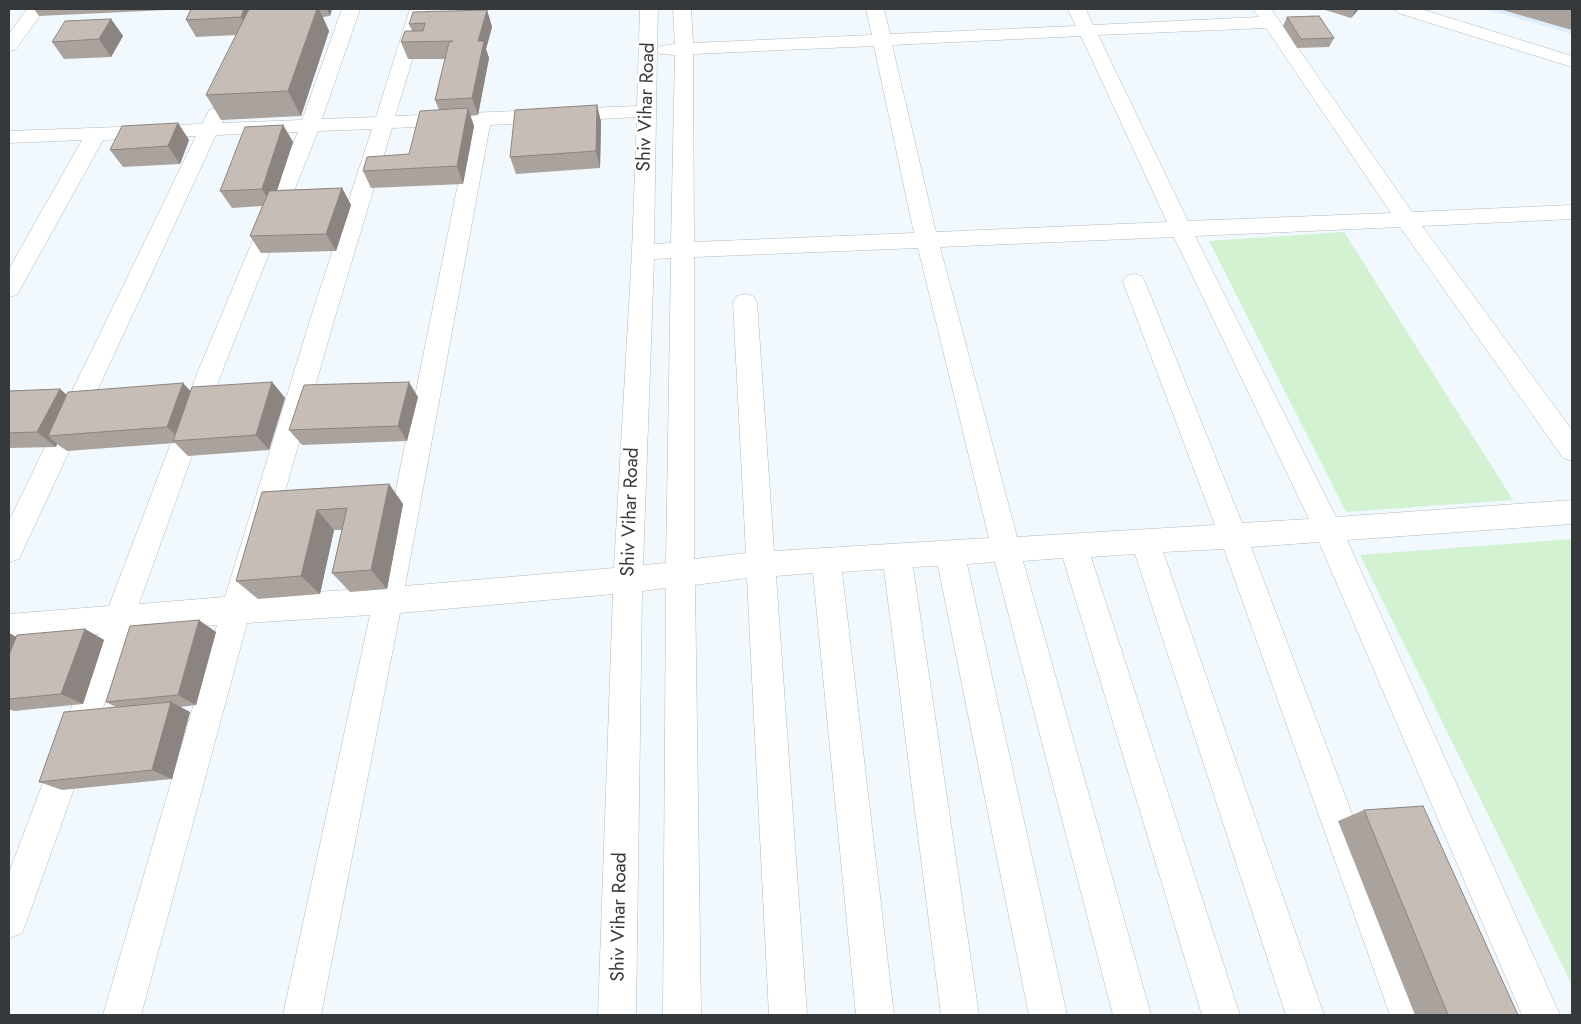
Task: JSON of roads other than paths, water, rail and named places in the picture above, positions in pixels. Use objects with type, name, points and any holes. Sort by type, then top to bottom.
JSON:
[{"type":"street","points":[[9,46],[36,9]]},
{"type":"street","points":[[9,920],[121,619],[211,369],[310,126],[351,9]]},
{"type":"street","points":[[122,1015],[236,610],[320,326],[419,9]]},
{"type":"street","name":"Shiv Vihar Road","points":[[617,1015],[628,580],[643,252],[649,9]]},
{"type":"street","points":[[682,9],[684,49],[684,250],[680,574],[682,1015]]},
{"type":"street","points":[[875,9],[927,240],[1006,549],[1132,1015]]},
{"type":"street","points":[[1404,9],[1572,62]]},
{"type":"street","points":[[649,50],[881,39],[1082,19],[1267,16],[1406,219],[1572,450]]},
{"type":"street","points":[[1082,19],[1181,229],[1328,530],[1541,1015]]},
{"type":"street","points":[[9,550],[225,95]]},
{"type":"street","points":[[9,137],[647,111]]},
{"type":"street","points":[[302,1015],[388,602],[481,119]]},
{"type":"street","points":[[9,288],[96,134]]},
{"type":"street","points":[[643,252],[1572,212]]},
{"type":"street","points":[[1134,282],[1233,536],[1409,1015]]},
{"type":"street","points":[[745,302],[788,1015]]},
{"type":"street","points":[[9,628],[236,610],[388,602],[628,580],[762,564],[1146,542],[1572,512]]},
{"type":"street","points":[[1146,542],[1305,1015]]},
{"type":"street","points":[[1073,545],[1222,1015]]},
{"type":"street","points":[[950,553],[1048,1015]]},
{"type":"street","points":[[897,556],[960,1015]]},
{"type":"street","points":[[826,560],[875,1015]]}]
